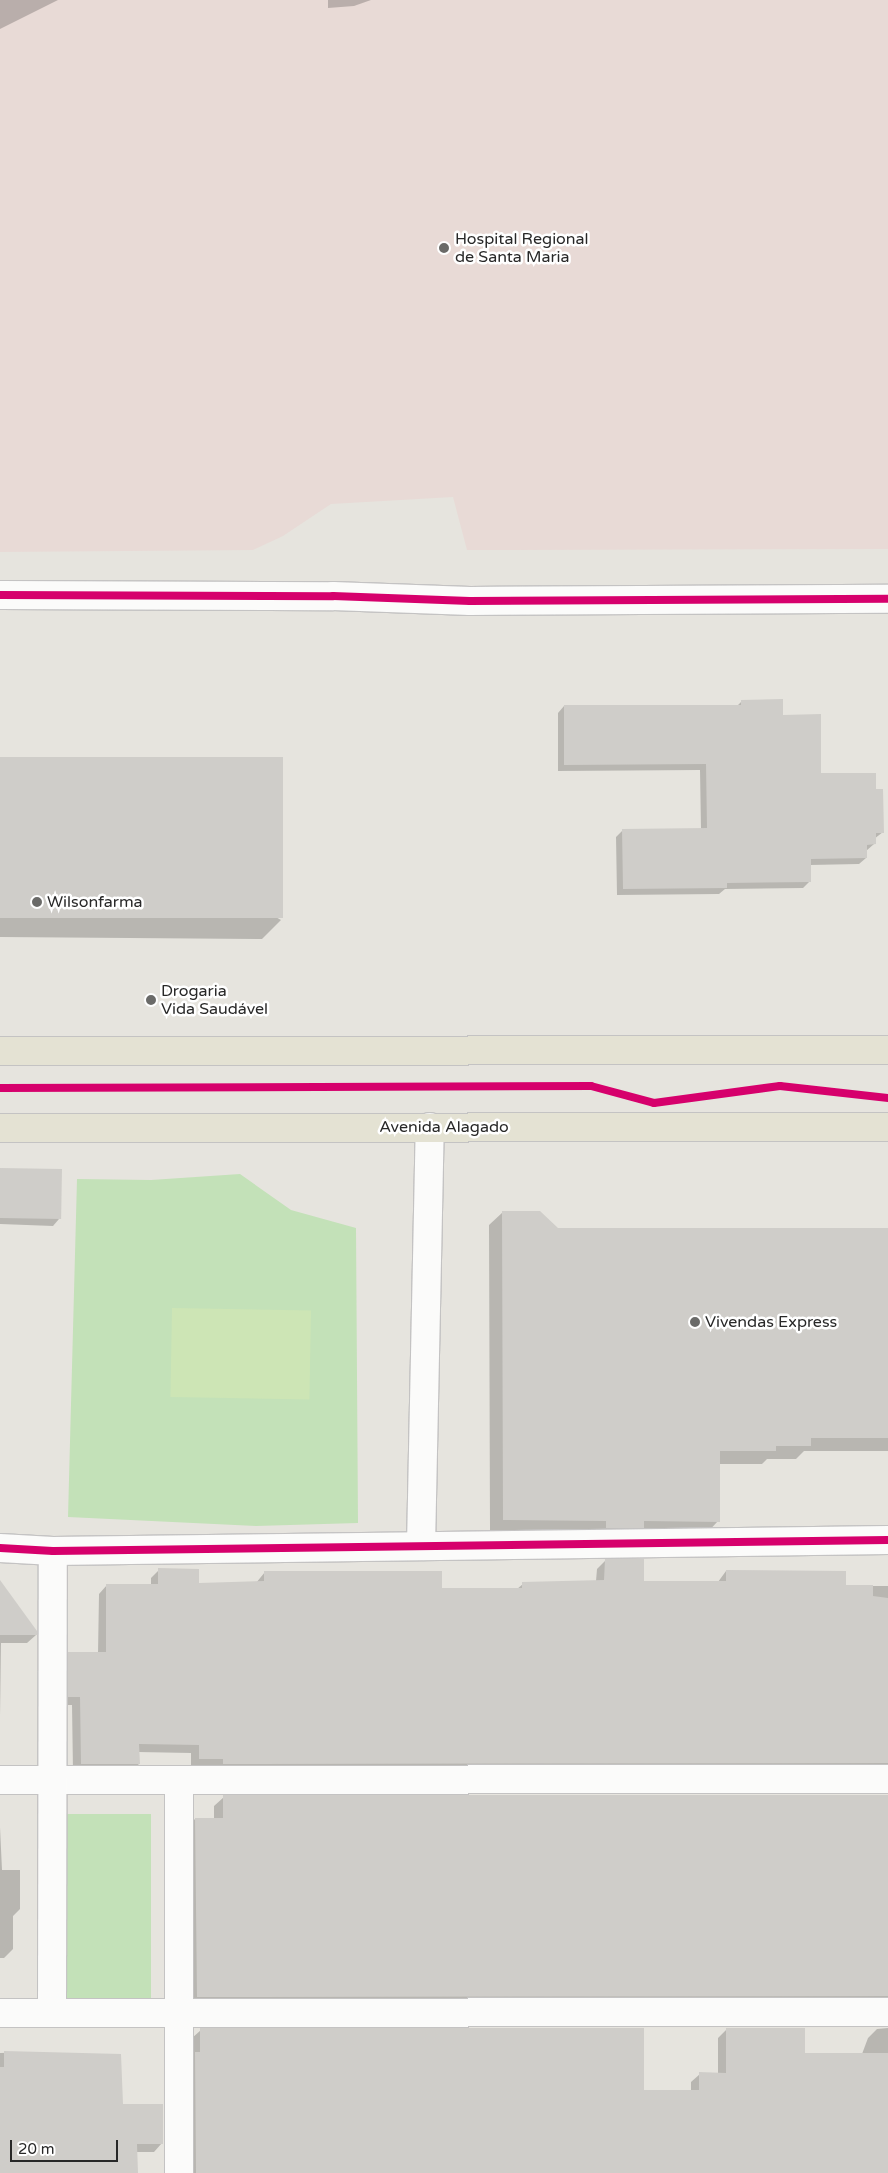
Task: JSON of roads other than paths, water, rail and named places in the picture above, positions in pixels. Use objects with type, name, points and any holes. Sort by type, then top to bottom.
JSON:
[{"type":"main road","points":[[0,1051],[888,1050]]},
{"type":"main road","name":"Avenida Alagado","points":[[0,1128],[888,1127]]},
{"type":"street","points":[[0,595],[323,596],[470,601],[888,599]]},
{"type":"street","points":[[421,1546],[430,1127]]},
{"type":"street","points":[[0,1548],[53,1551],[888,1540]]},
{"type":"street","points":[[52,2012],[51,1780],[53,1551]]},
{"type":"street","points":[[0,1780],[888,1779]]},
{"type":"street","points":[[179,1780],[179,2173]]},
{"type":"street","points":[[0,2013],[888,2012]]},
{"type":"place","name":"Hospital Regional de Santa Maria","points":[[444,248]]},
{"type":"place","name":"Wilsonfarma","points":[[37,902]]},
{"type":"place","name":"Drogaria Vida Saudável","points":[[151,1000]]},
{"type":"place","name":"Vivendas Express","points":[[695,1322]]}]
